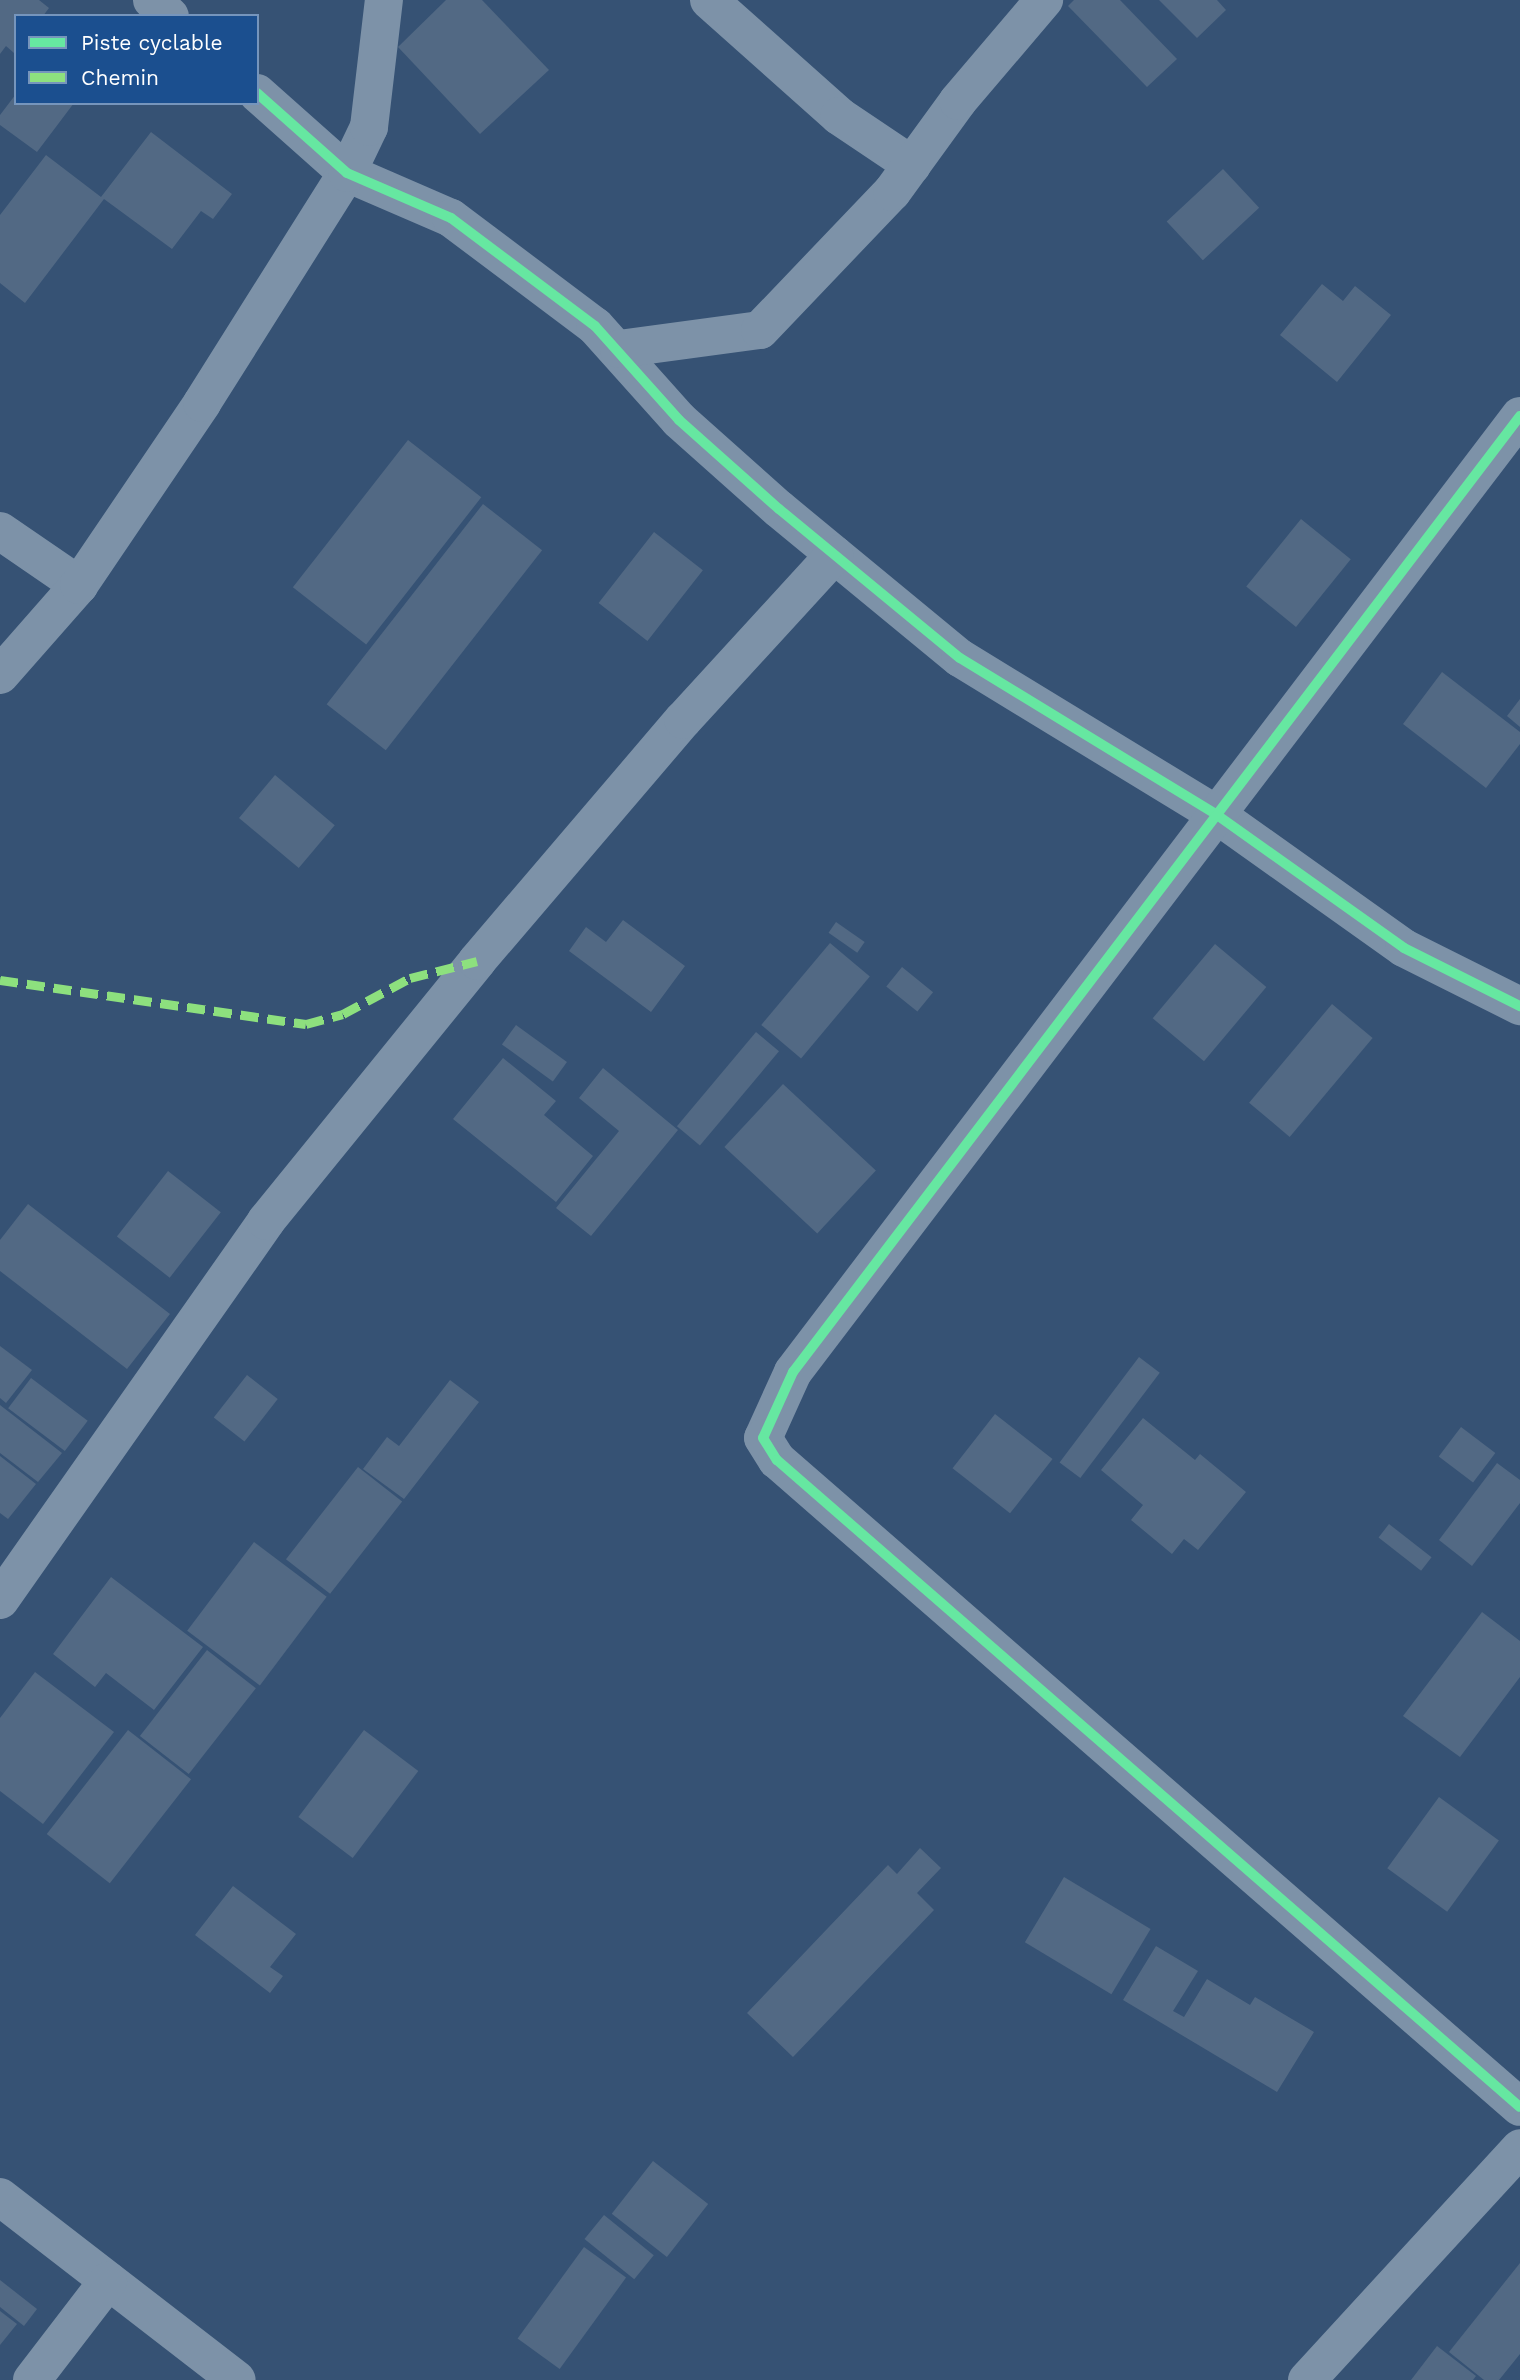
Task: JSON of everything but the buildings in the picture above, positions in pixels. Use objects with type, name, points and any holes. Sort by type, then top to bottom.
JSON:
[{"type":"street","points":[[152,0],[168,14]]},
{"type":"street","points":[[0,675],[79,585],[202,402],[347,173],[369,127],[384,0]]},
{"type":"street","points":[[709,0],[839,116],[912,165]]},
{"type":"street","points":[[619,349],[760,330],[892,192],[958,101],[1044,0]]},
{"type":"street","points":[[259,95],[347,173],[451,218],[540,283],[619,349],[679,420],[834,555],[960,658],[1217,815],[1404,948],[1520,1006]]},
{"type":"street","points":[[1520,416],[793,1372],[763,1438],[777,1460],[1520,2107]]},
{"type":"street","points":[[0,531],[79,585]]},
{"type":"street","points":[[0,1600],[266,1221],[504,929],[683,720],[834,555]]},
{"type":"street","points":[[1307,2380],[1520,2148]]},
{"type":"street","points":[[0,2197],[237,2380]]},
{"type":"street","points":[[33,2380],[108,2281]]},
{"type":"marked path","points":[[0,980],[306,1024],[343,1014],[410,978],[477,961]]},
{"type":"cycle path","points":[[259,95],[347,173],[451,218],[595,326],[679,420],[779,509],[960,658],[1217,815],[1404,948],[1520,1006]]},
{"type":"cycle path","points":[[1520,416],[793,1372],[763,1438],[777,1460],[1520,2107]]}]
